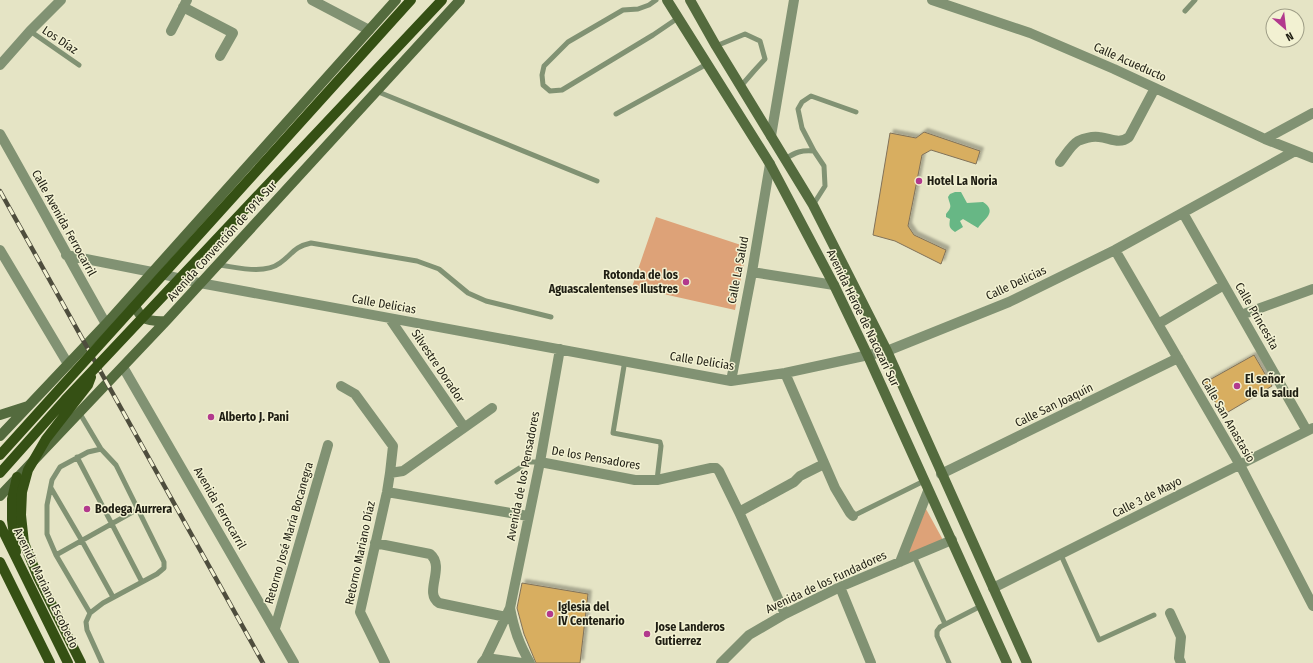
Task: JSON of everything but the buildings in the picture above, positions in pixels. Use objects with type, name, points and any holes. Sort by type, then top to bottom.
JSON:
[{"type":"main road","points":[[0,436],[106,324],[132,293],[396,0]]},
{"type":"main road","name":"Avenida Convención de 1914 Sur","points":[[0,455],[411,0]]},
{"type":"main road","name":"Avenida Convención de 1914 Sur","points":[[0,473],[40,428],[442,0]]},
{"type":"main road","name":"Avenida Convención de 1914 Sur","points":[[0,496],[166,321],[460,0]]},
{"type":"main road","name":"Avenida Héroe de Nacozari Sur","points":[[667,0],[770,164],[834,286],[868,356],[1007,663]]},
{"type":"main road","name":"Avenida Héroe de Nacozari Sur","points":[[690,0],[716,46],[813,205],[887,351],[1027,663]]},
{"type":"main road","points":[[132,293],[135,305],[144,319],[152,322],[166,321]]},
{"type":"main road","points":[[67,366],[71,383],[74,388],[84,392],[97,394]]},
{"type":"main road","points":[[81,663],[38,577],[24,543],[21,500],[28,470],[46,439],[88,386],[94,371]]},
{"type":"main road","points":[[42,392],[51,388],[58,389],[63,392],[70,405],[72,420]]},
{"type":"main road","points":[[0,415],[30,405]]},
{"type":"main road","points":[[17,477],[12,499],[12,520],[17,560]]},
{"type":"main road","name":"Avenida Mariano Escobedo","points":[[0,525],[68,663]]},
{"type":"main road","points":[[0,562],[50,663]]},
{"type":"street","points":[[0,65],[30,31],[61,0]]},
{"type":"street","points":[[312,0],[369,30]]},
{"type":"street","points":[[771,136],[794,0]]},
{"type":"street","name":"Calle Acueducto","points":[[932,0],[1030,34],[1114,69],[1265,139],[1312,158]]},
{"type":"street","points":[[954,7],[962,0]]},
{"type":"street","points":[[171,31],[185,4],[233,33],[220,56]]},
{"type":"street","points":[[1060,162],[1077,142],[1088,137],[1099,136],[1119,142],[1125,141],[1129,137],[1155,88]]},
{"type":"street","points":[[1265,139],[1313,113]]},
{"type":"street","name":"Calle Avenida Ferrocarril","points":[[0,134],[39,202],[66,255],[106,324]]},
{"type":"street","name":"Calle Delicias","points":[[66,255],[200,283],[390,319],[625,360],[730,381],[785,373],[887,351],[1009,302],[1115,250],[1295,151]]},
{"type":"street","name":"Calle La Salud","points":[[730,381],[752,272],[770,164]]},
{"type":"street","name":"Calle Princesita","points":[[1183,213],[1310,430]]},
{"type":"street","points":[[0,250],[67,366]]},
{"type":"street","name":"Calle San Anastasio","points":[[1115,250],[1240,465],[1313,606]]},
{"type":"street","points":[[752,272],[834,286]]},
{"type":"street","points":[[1158,324],[1224,285]]},
{"type":"street","points":[[1242,315],[1313,289]]},
{"type":"street","name":"Silvestre Dorador","points":[[390,319],[464,427]]},
{"type":"street","name":"Avenida de los Pensadores","points":[[484,661],[508,612],[540,462],[560,349]]},
{"type":"street","name":"Calle San Joaquín","points":[[941,474],[1178,358]]},
{"type":"street","name":"Avenida Ferrocarril","points":[[123,367],[294,663]]},
{"type":"street","points":[[785,373],[835,488],[853,516]]},
{"type":"street","name":"Retorno Mariano Díaz","points":[[341,386],[355,394],[393,446],[387,492],[360,612],[385,663]]},
{"type":"street","points":[[390,473],[403,471],[492,408]]},
{"type":"street","name":"Calle 3 de Mayo","points":[[993,588],[1310,430]]},
{"type":"street","name":"Retorno José María Bocanegra","points":[[275,628],[328,445]]},
{"type":"street","name":"De los Pensadores","points":[[540,462],[635,480],[657,480],[716,468],[719,471],[739,512]]},
{"type":"street","points":[[785,614],[739,512],[794,482],[800,476],[824,464]]},
{"type":"street","points":[[900,562],[928,491]]},
{"type":"street","points":[[387,492],[528,516]]},
{"type":"street","name":"Avenida de los Fundadores","points":[[721,663],[749,635],[785,614],[840,587],[952,540]]},
{"type":"street","points":[[375,543],[430,554],[434,558],[436,565],[433,595],[435,600],[439,603],[508,612]]},
{"type":"street","points":[[840,587],[871,663]]},
{"type":"street","name":"Avenida de los Pensadores","points":[[508,612],[520,645],[530,663]]},
{"type":"street","points":[[1170,613],[1181,637],[1179,658],[1182,663]]},
{"type":"street","points":[[484,661],[522,663]]},
{"type":"lane","points":[[656,0],[649,5],[638,9],[623,10],[568,42],[544,66],[542,75],[543,85],[550,91],[562,90],[653,35],[678,18]]},
{"type":"lane","points":[[1185,11],[1195,0]]},
{"type":"lane","name":"Los Díaz","points":[[30,31],[79,65]]},
{"type":"lane","points":[[716,46],[745,34],[760,41],[765,60],[741,86]]},
{"type":"lane","points":[[616,114],[707,64]]},
{"type":"lane","points":[[376,91],[597,181]]},
{"type":"lane","points":[[813,205],[825,186],[824,166],[802,128],[798,109],[802,102],[810,96],[856,112]]},
{"type":"lane","points":[[785,159],[795,152],[804,150],[814,151]]},
{"type":"lane","points":[[218,264],[260,270],[279,264],[300,246],[311,243],[417,261],[439,269],[468,293],[486,301],[551,317]]},
{"type":"lane","points":[[625,360],[613,433],[660,442],[661,446],[657,480]]},
{"type":"lane","points":[[79,412],[101,449],[116,465],[164,562],[164,568],[161,571],[113,597],[90,613],[86,622],[87,630],[102,663]]},
{"type":"lane","points":[[90,613],[56,555],[47,534],[47,505],[52,480],[60,467],[88,452],[101,449]]},
{"type":"lane","points":[[77,457],[142,582]]},
{"type":"lane","points":[[496,482],[529,462],[540,462]]},
{"type":"lane","points":[[853,516],[924,481]]},
{"type":"lane","points":[[51,488],[113,597]]},
{"type":"lane","points":[[56,555],[138,509]]},
{"type":"lane","points":[[1061,555],[1099,640],[1154,615]]},
{"type":"lane","points":[[914,556],[945,624]]},
{"type":"lane","points":[[949,663],[937,636],[937,631],[945,624],[981,606]]},
{"type":"shaded area","points":[[961,192],[967,203],[983,202],[989,209],[990,212],[978,228],[963,219],[960,221],[963,227],[955,232],[951,228],[950,219],[946,217],[946,214],[950,209],[948,197],[950,194]]},
{"type":"shaded area","points":[[656,217],[747,247],[735,310],[632,287]]},
{"type":"shaded area","points":[[926,509],[943,540],[906,556]]},
{"type":"railway","points":[[0,191],[263,663]]},
{"type":"place","name":"Hotel La Noria","points":[[919,181]]},
{"type":"place","name":"Rotonda de los Aguascalentenses Ilustres","points":[[686,282]]},
{"type":"place","name":"El señor de la salud","points":[[1237,386]]},
{"type":"place","name":"Alberto J. Pani","points":[[211,417]]},
{"type":"place","name":"Bodega Aurrera","points":[[87,509]]},
{"type":"place","name":"Iglesia del IV Centenario","points":[[550,614]]},
{"type":"place","name":"Jose Landeros Gutierrez","points":[[647,634]]}]
